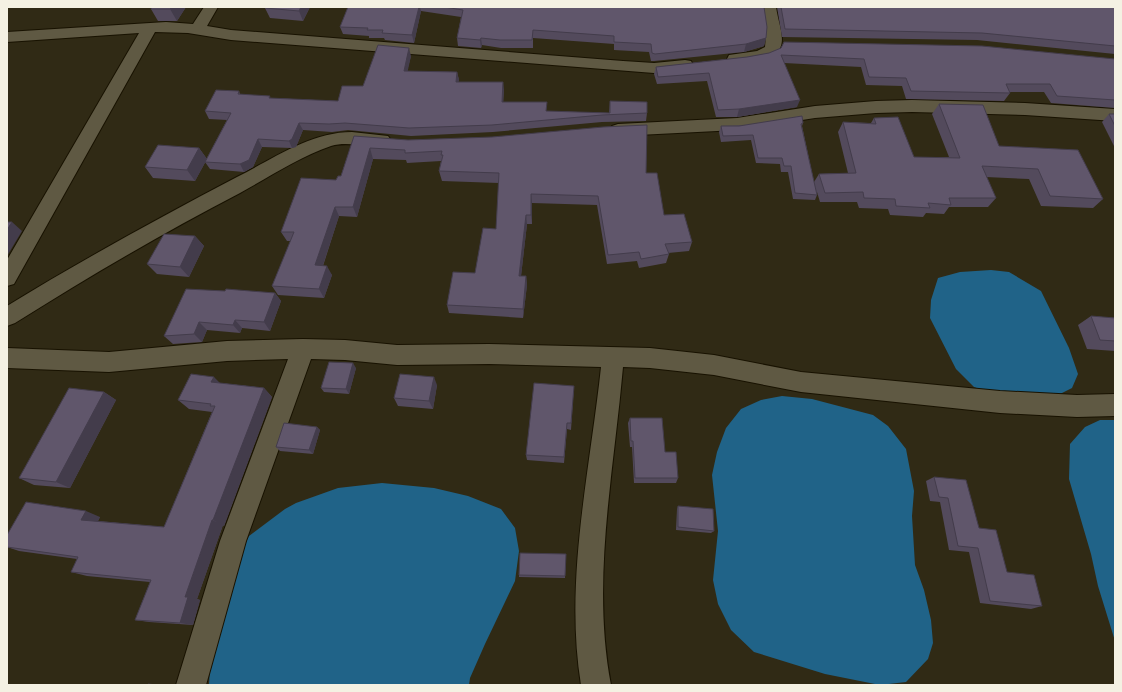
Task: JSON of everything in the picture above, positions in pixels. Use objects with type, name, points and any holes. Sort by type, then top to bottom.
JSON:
[{"type":"street","points":[[196,30],[211,7]]},
{"type":"street","points":[[722,60],[760,55],[772,50],[782,43],[770,22],[769,7]]},
{"type":"street","points":[[7,37],[173,27],[231,36],[622,66],[654,68],[702,63]]},
{"type":"street","points":[[7,278],[150,28]]},
{"type":"street","points":[[602,130],[737,124],[815,112],[876,107],[912,106],[1026,109],[1115,115]]},
{"type":"street","points":[[7,318],[62,282],[196,207],[312,148],[333,139],[348,138],[397,142]]},
{"type":"street","points":[[191,685],[233,541],[303,350]]},
{"type":"street","points":[[7,358],[109,362],[227,351],[345,350],[397,355],[489,354],[650,358],[714,365],[801,382],[1000,402],[1077,406],[1115,405]]},
{"type":"street","points":[[596,685],[593,672],[589,600],[593,536],[613,357]]},
{"type":"water","points":[[991,270],[1009,272],[1041,291],[1069,348],[1078,374],[1072,388],[1054,397],[993,394],[974,387],[956,369],[930,318],[931,300],[938,278],[960,272]]},
{"type":"water","points":[[782,396],[812,399],[873,415],[888,426],[906,449],[914,491],[912,516],[915,565],[924,590],[931,620],[933,643],[928,659],[906,682],[880,685],[825,674],[754,652],[731,630],[718,604],[713,580],[718,531],[712,475],[717,452],[726,428],[741,409],[761,400]]},
{"type":"water","points":[[1100,420],[1115,420],[1115,641],[1098,586],[1091,554],[1069,479],[1070,444],[1085,427]]},
{"type":"water","points":[[382,483],[434,488],[468,496],[501,509],[515,528],[519,551],[515,581],[485,644],[470,678],[469,685],[209,685],[210,668],[219,638],[235,565],[249,536],[285,509],[296,503],[338,488]]},
{"type":"building","points":[[152,7],[172,7],[170,9],[151,9]]},
{"type":"building","points":[[301,7],[299,11],[265,8]]},
{"type":"building","points":[[348,7],[419,7],[412,35],[382,33],[383,30],[367,30],[368,28],[340,27]]},
{"type":"building","points":[[444,7],[764,7],[767,27],[766,38],[746,44],[655,54],[652,53],[651,44],[614,42],[614,36],[533,30],[532,40],[500,40],[481,38],[480,40],[457,38],[463,10]]},
{"type":"building","points":[[781,7],[1115,7],[1115,46],[982,33],[785,29]]},
{"type":"building","points":[[784,42],[982,46],[1115,59],[1115,100],[1057,96],[1050,84],[1006,84],[1010,93],[911,91],[906,78],[869,77],[864,59],[781,55],[800,100],[739,109],[718,110],[709,73],[658,77],[656,67],[747,57],[769,53],[781,48]]},
{"type":"building","points":[[378,45],[409,48],[404,71],[457,72],[456,82],[503,82],[502,102],[547,102],[546,111],[610,113],[610,101],[647,102],[647,113],[602,115],[492,125],[409,128],[345,123],[299,123],[292,139],[289,141],[258,139],[249,160],[240,164],[205,162],[231,113],[205,111],[216,90],[239,91],[238,94],[270,96],[269,98],[338,101],[342,86],[363,86]]},
{"type":"building","points":[[939,104],[983,105],[999,146],[1078,150],[1103,199],[1050,196],[1038,169],[982,166],[996,198],[949,198],[951,205],[928,203],[930,208],[896,206],[895,199],[864,198],[863,192],[825,193],[819,174],[856,173],[843,122],[876,124],[874,118],[898,117],[914,157],[960,158]]},
{"type":"building","points":[[1109,114],[1115,114],[1115,126]]},
{"type":"building","points":[[802,116],[803,123],[801,124],[817,195],[795,193],[791,166],[784,166],[782,158],[758,158],[753,135],[723,136],[721,126],[739,126]]},
{"type":"building","points":[[647,125],[646,173],[657,173],[664,215],[684,214],[692,242],[665,244],[669,254],[641,259],[639,252],[608,255],[598,196],[531,194],[531,215],[526,215],[519,276],[526,276],[523,309],[447,305],[453,272],[475,273],[483,228],[496,229],[499,173],[439,171],[443,155],[441,155],[442,151],[405,153],[405,150],[370,148],[353,207],[335,207],[315,265],[327,266],[319,289],[272,286],[294,232],[281,232],[301,178],[336,180],[338,176],[341,176],[354,136],[408,140],[492,137],[603,127]]},
{"type":"building","points":[[158,145],[199,148],[187,170],[145,167]]},
{"type":"building","points":[[7,222],[12,222],[7,230]]},
{"type":"building","points":[[164,234],[195,236],[180,267],[147,264]]},
{"type":"building","points":[[186,289],[225,291],[226,289],[275,293],[264,322],[235,320],[233,325],[199,322],[194,334],[164,336]]},
{"type":"building","points":[[1091,316],[1115,318],[1115,341],[1100,340]]},
{"type":"building","points":[[329,362],[353,363],[346,389],[321,388]]},
{"type":"building","points":[[191,374],[214,377],[211,382],[264,388],[212,520],[185,597],[188,597],[180,623],[135,620],[151,580],[71,572],[78,557],[7,547],[7,535],[26,502],[86,511],[81,520],[164,527],[215,406],[210,406],[211,404],[178,400]]},
{"type":"building","points":[[400,374],[434,377],[429,401],[394,398]]},
{"type":"building","points":[[534,383],[574,386],[571,423],[567,423],[564,457],[526,455]]},
{"type":"building","points":[[69,388],[104,392],[56,482],[19,478]]},
{"type":"building","points":[[630,418],[662,418],[665,452],[676,452],[678,478],[635,478]]},
{"type":"building","points":[[284,423],[317,427],[309,450],[276,447]]},
{"type":"building","points":[[934,477],[966,480],[979,528],[996,530],[1007,572],[1034,575],[1042,606],[990,601],[978,548],[958,546],[948,498],[939,497]]},
{"type":"building","points":[[678,506],[713,509],[714,531],[678,527]]},
{"type":"building","points":[[520,553],[566,554],[565,576],[519,575]]}]
